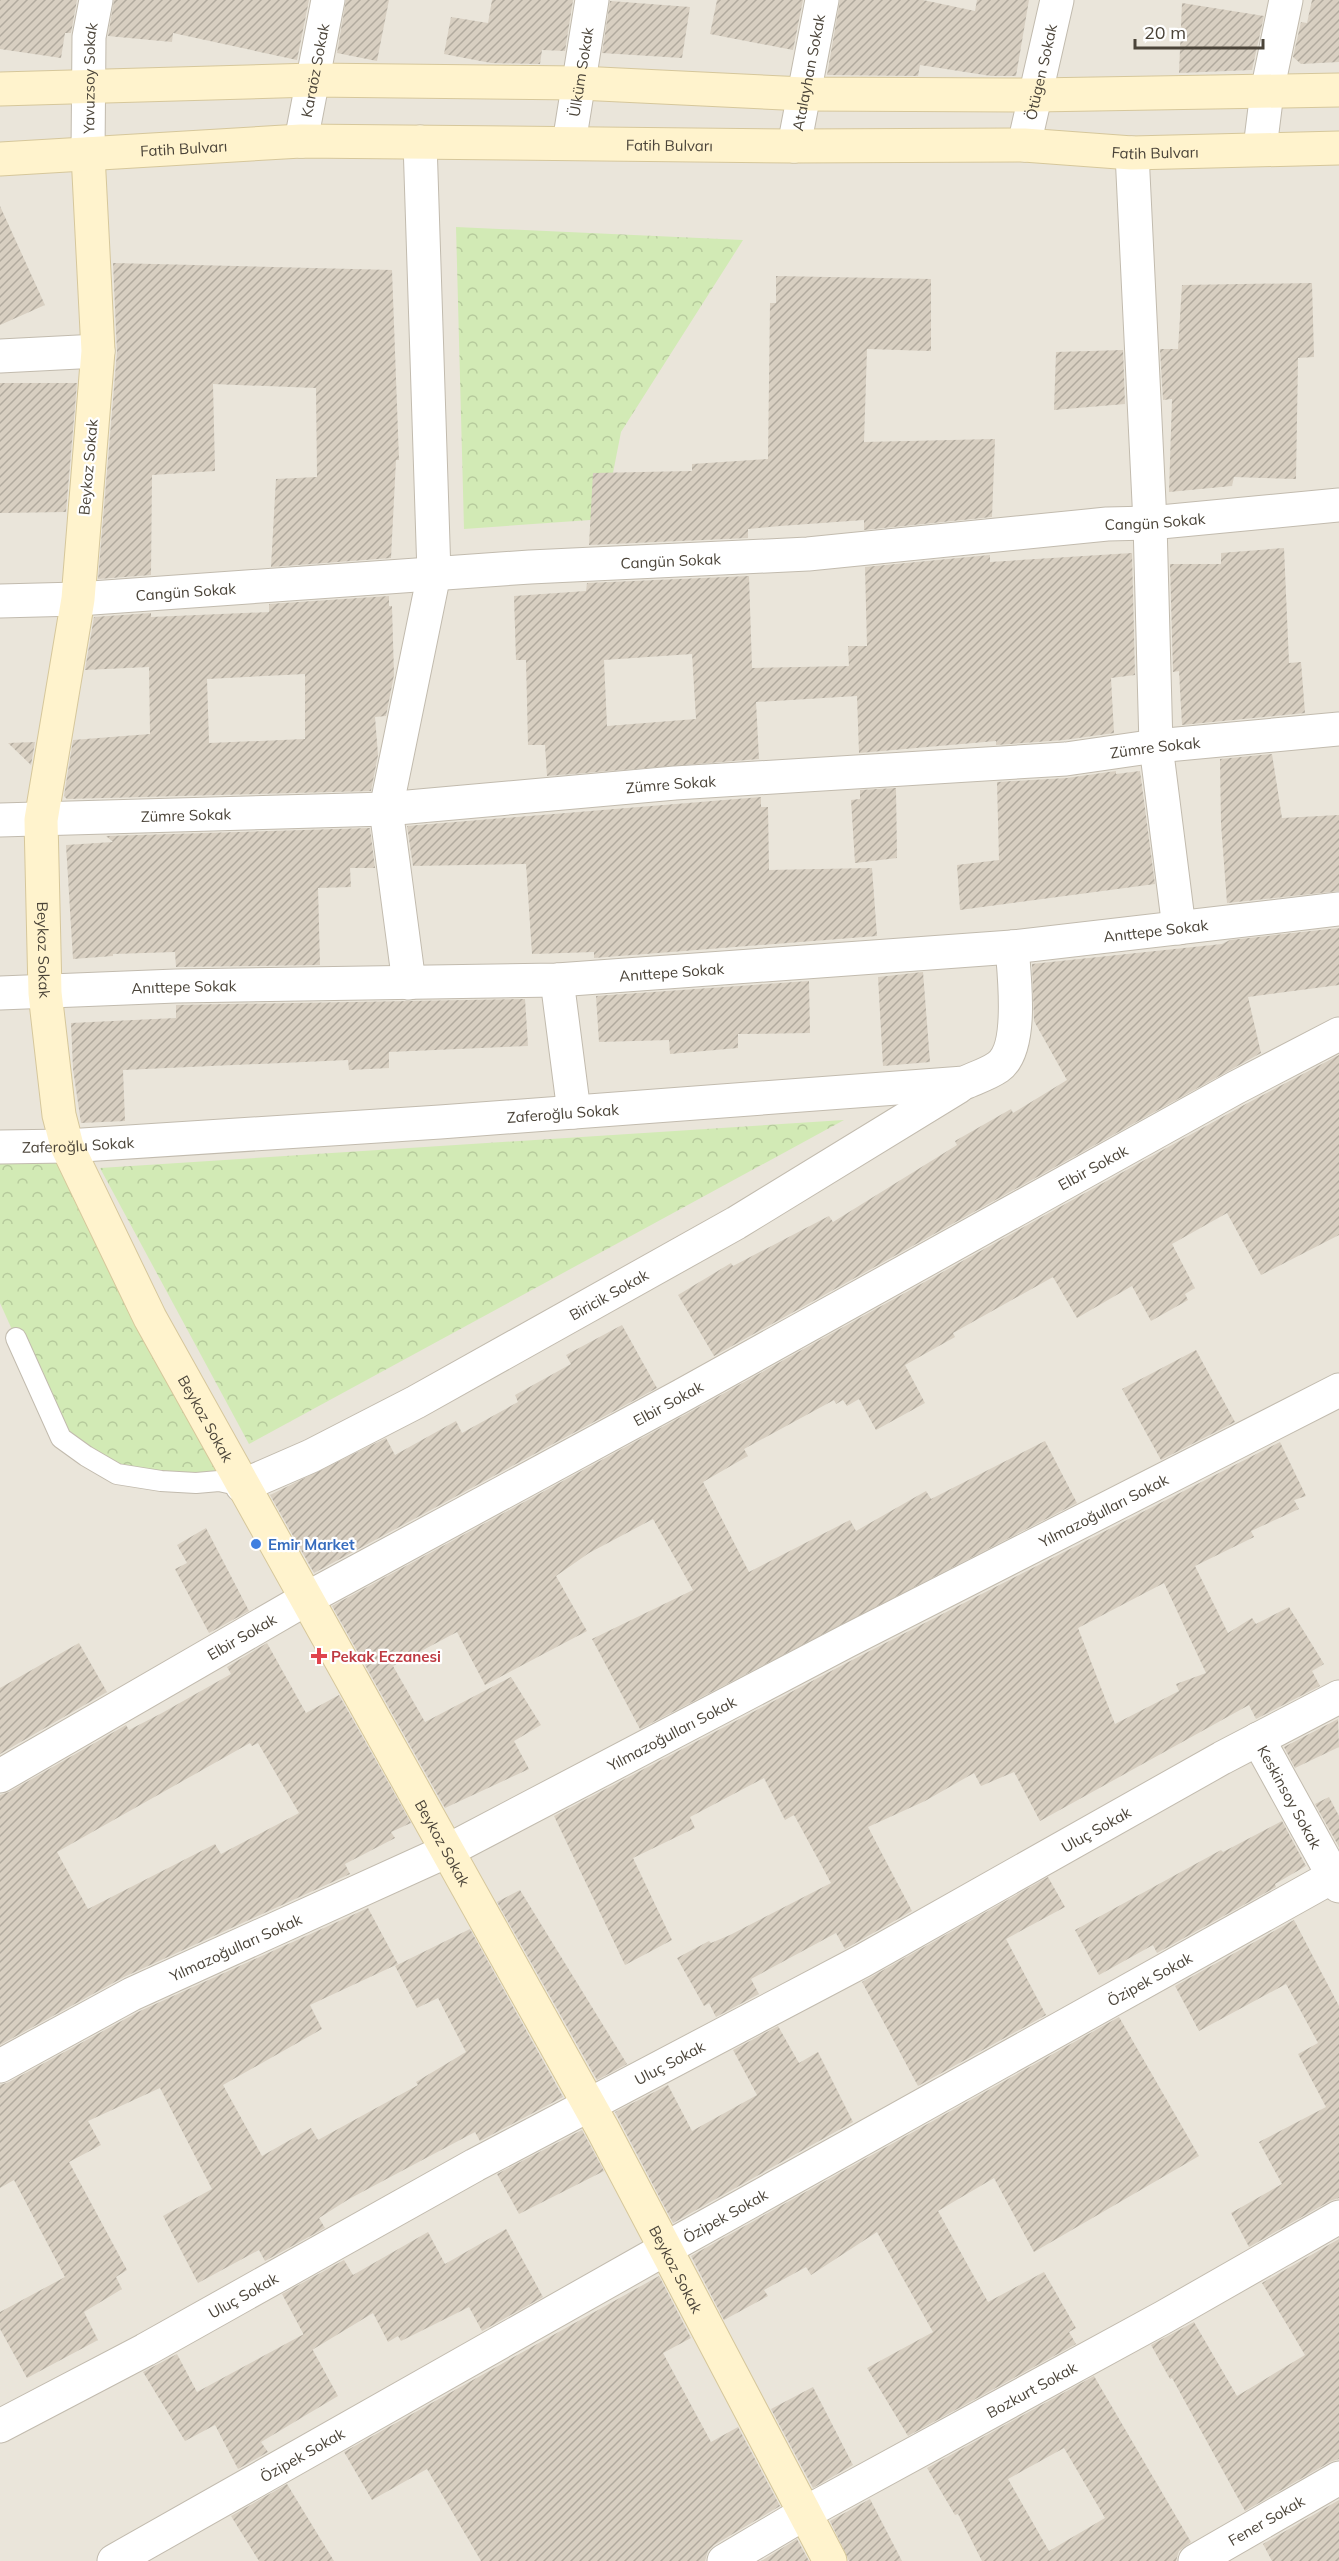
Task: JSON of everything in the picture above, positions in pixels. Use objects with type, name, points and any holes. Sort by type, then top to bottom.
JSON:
[{"type":"main road","points":[[0,89],[313,80],[579,83],[804,94],[1036,95],[1339,90]]},
{"type":"main road","name":"Fatih Bulvarı","points":[[0,159],[301,141],[794,146],[1024,145],[1132,153],[1339,147]]},
{"type":"main road","name":"Beykoz Sokak","points":[[88,154],[98,351],[78,599],[40,820],[45,993],[59,1115],[67,1146],[150,1318],[589,2105],[830,2561]]},
{"type":"street","name":"Yavuzsoy Sokak","points":[[88,154],[89,37],[96,0]]},
{"type":"street","name":"Karaöz Sokak","points":[[301,141],[328,0]]},
{"type":"street","name":"Ülküm Sokak","points":[[569,143],[592,0]]},
{"type":"street","name":"Atalayhan Sokak","points":[[794,146],[822,0]]},
{"type":"street","name":"Ötügen Sokak","points":[[1024,145],[1058,0]]},
{"type":"street","points":[[1260,148],[1266,92],[1286,0]]},
{"type":"street","points":[[409,983],[386,809],[434,574],[420,142]]},
{"type":"street","points":[[1132,153],[1150,523],[1156,746],[1179,928]]},
{"type":"street","points":[[0,356],[98,351]]},
{"type":"street","name":"Cangün Sokak","points":[[0,601],[78,599],[434,574],[808,554],[1107,524],[1150,523],[1339,505]]},
{"type":"street","name":"Zümre Sokak","points":[[0,820],[386,809],[675,783],[1066,759],[1156,746],[1339,729]]},
{"type":"street","name":"Anıttepe Sokak","points":[[0,993],[176,986],[557,980],[1012,947],[1339,909]]},
{"type":"street","name":"Zaferoğlu Sokak","points":[[0,1147],[67,1146],[964,1083],[999,1066],[1012,1045],[1016,989],[1012,947]]},
{"type":"street","points":[[557,980],[574,1112]]},
{"type":"street","name":"Elbir Sokak","points":[[0,1776],[306,1599],[681,1396],[1235,1088],[1339,1034]]},
{"type":"street","name":"Biricik Sokak","points":[[242,1486],[311,1455],[416,1402],[735,1223],[964,1083]]},
{"type":"street","name":"Yılmazoğulları Sokak","points":[[0,2066],[132,1994],[447,1851],[836,1647],[1339,1390]]},
{"type":"street","name":"Uluç Sokak","points":[[0,2426],[589,2105],[862,1961],[1258,1739],[1339,1697]]},
{"type":"street","name":"Keskinsoy Sokak","points":[[1258,1739],[1338,1878]]},
{"type":"street","name":"Özipek Sokak","points":[[114,2561],[665,2249],[1338,1878]]},
{"type":"street","name":"Bozkurt Sokak","points":[[724,2561],[805,2513],[1164,2317],[1339,2217]]},
{"type":"street","name":"Fener Sokak","points":[[1195,2561],[1339,2478]]},
{"type":"lane","points":[[16,1338],[61,1438],[86,1456],[117,1474],[196,1484],[219,1481],[242,1486]]},
{"type":"shaded area","points":[[0,0],[1339,0],[1339,2561],[0,2561]]},
{"type":"green space","points":[[456,227],[743,240],[621,432],[604,519],[464,529]]},
{"type":"green space","points":[[844,1120],[249,1444],[100,1168]]},
{"type":"green space","points":[[75,1161],[242,1486],[117,1474],[61,1438],[0,1303],[0,1163]]},
{"type":"building","points":[[0,0],[77,0],[71,33],[65,33],[61,58],[0,49]]},
{"type":"building","points":[[114,0],[309,0],[297,60],[173,33],[172,42],[108,36]]},
{"type":"building","points":[[346,0],[389,0],[377,61],[337,53]]},
{"type":"building","points":[[492,0],[573,0],[565,51],[542,50],[540,64],[491,63],[444,54],[451,17],[488,23]]},
{"type":"building","points":[[717,0],[803,0],[793,50],[710,34]]},
{"type":"building","points":[[840,0],[923,0],[975,11],[977,0],[1029,0],[1016,76],[991,76],[920,65],[918,76],[827,75]]},
{"type":"building","points":[[1312,0],[1339,0],[1339,62],[1301,64],[1293,57],[1301,22],[1307,23]]},
{"type":"building","points":[[610,1],[690,7],[682,58],[602,53]]},
{"type":"building","points":[[1182,3],[1264,16],[1252,70],[1179,73]]},
{"type":"building","points":[[0,206],[45,305],[0,325]]},
{"type":"building","points":[[113,263],[392,270],[399,460],[396,460],[391,558],[271,567],[276,479],[317,477],[316,388],[213,384],[215,471],[152,475],[151,575],[98,579],[117,352]]},
{"type":"building","points":[[776,276],[931,279],[931,351],[867,349],[864,442],[995,439],[992,517],[864,530],[864,520],[748,529],[748,538],[589,545],[593,473],[692,471],[692,464],[768,459],[770,303],[776,303]]},
{"type":"building","points":[[1312,283],[1314,357],[1298,358],[1296,479],[1234,477],[1232,486],[1169,492],[1172,399],[1163,400],[1160,349],[1178,349],[1182,285]]},
{"type":"building","points":[[1123,350],[1125,404],[1054,410],[1056,352]]},
{"type":"building","points":[[0,383],[77,383],[66,512],[0,513]]},
{"type":"building","points":[[1284,548],[1289,663],[1301,662],[1305,713],[1182,725],[1179,671],[1173,672],[1170,564],[1221,564],[1221,553]]},
{"type":"building","points":[[1132,553],[1135,675],[1111,678],[1114,733],[1064,740],[996,745],[996,741],[859,753],[857,696],[756,702],[759,759],[547,776],[545,745],[528,745],[526,660],[516,660],[514,596],[586,591],[587,583],[749,576],[752,668],[849,666],[848,646],[867,646],[865,567],[990,555],[990,562]],"holes":[[[692,654],[696,719],[607,726],[604,660]]]},
{"type":"building","points":[[389,596],[389,606],[392,606],[394,675],[386,716],[375,717],[378,755],[371,791],[67,799],[64,796],[73,740],[150,734],[149,667],[85,670],[94,617],[151,613],[151,617],[269,612],[269,604]],"holes":[[[305,674],[305,739],[209,743],[207,679]]]},
{"type":"building","points":[[35,742],[31,765],[8,743]]},
{"type":"building","points":[[1272,754],[1282,818],[1339,815],[1339,891],[1227,903],[1221,824],[1220,759]]},
{"type":"building","points":[[1116,771],[1116,774],[1140,771],[1155,884],[960,910],[957,865],[999,860],[997,782],[1067,778]]},
{"type":"building","points":[[896,788],[897,858],[855,863],[851,800],[860,799],[860,790]]},
{"type":"building","points":[[761,797],[761,807],[768,807],[769,870],[872,868],[877,936],[594,958],[594,952],[532,954],[526,864],[413,866],[407,826]]},
{"type":"building","points":[[370,828],[375,868],[350,868],[351,887],[318,888],[320,965],[176,967],[175,952],[113,954],[113,956],[73,959],[66,845],[113,842],[106,836]]},
{"type":"building","points":[[1339,928],[1339,985],[1248,997],[1261,1053],[714,1356],[678,1295],[731,1263],[733,1266],[829,1216],[833,1222],[957,1145],[955,1141],[1011,1109],[1013,1113],[1067,1080],[1034,1021],[1032,964],[1222,944],[1230,940]]},
{"type":"building","points":[[923,972],[930,1062],[883,1066],[878,977]]},
{"type":"building","points":[[809,981],[810,1033],[738,1034],[738,1048],[670,1054],[669,1040],[599,1042],[596,996]]},
{"type":"building","points":[[525,999],[528,1046],[389,1052],[389,1068],[349,1070],[348,1060],[123,1070],[125,1121],[81,1123],[73,1069],[71,1023],[176,1018],[176,1005]]},
{"type":"building","points":[[1339,1055],[1339,1235],[1261,1275],[1227,1213],[1172,1244],[1195,1288],[1185,1294],[1188,1300],[1151,1321],[1132,1286],[1077,1318],[1053,1277],[953,1333],[955,1337],[905,1365],[925,1403],[876,1430],[859,1399],[847,1406],[843,1400],[836,1404],[834,1400],[744,1449],[748,1456],[703,1482],[749,1572],[850,1520],[856,1531],[926,1491],[931,1499],[1045,1441],[1077,1503],[640,1729],[592,1639],[693,1590],[653,1519],[589,1553],[556,1576],[587,1631],[485,1685],[457,1632],[393,1666],[425,1722],[511,1677],[541,1725],[514,1741],[529,1769],[445,1808],[332,1606]]},
{"type":"building","points":[[622,1325],[657,1388],[314,1573],[270,1495],[386,1438],[395,1455],[456,1421],[462,1433],[518,1402],[515,1395],[571,1364],[566,1355]]},
{"type":"building","points":[[1196,1350],[1235,1422],[1161,1460],[1122,1389]]},
{"type":"building","points":[[1280,1442],[1306,1496],[1294,1500],[1299,1509],[1251,1531],[1254,1537],[1195,1566],[1228,1633],[1252,1618],[1256,1624],[1289,1607],[1324,1664],[1312,1671],[1320,1686],[1256,1719],[1249,1705],[1040,1821],[1014,1772],[981,1786],[974,1773],[925,1801],[868,1827],[912,1911],[845,1949],[836,1933],[751,1979],[759,1994],[716,2017],[709,2003],[704,2006],[677,1958],[709,1941],[711,1943],[730,1935],[831,1883],[794,1815],[785,1820],[764,1778],[690,1817],[695,1828],[633,1858],[672,1940],[625,1965],[554,1816],[856,1658]],"holes":[[[1164,1583],[1206,1673],[1176,1684],[1179,1691],[1115,1724],[1078,1628]]]},
{"type":"building","points":[[206,1528],[249,1611],[209,1633],[175,1569],[187,1563],[177,1545]]},
{"type":"building","points":[[79,1643],[107,1692],[0,1754],[0,1688]]},
{"type":"building","points":[[267,1643],[306,1713],[339,1695],[411,1823],[391,1832],[395,1838],[345,1864],[350,1874],[124,1977],[0,2045],[0,1795],[126,1725],[129,1730],[162,1713],[231,1674],[227,1667]],"holes":[[[250,1743],[252,1746],[258,1743],[299,1813],[221,1854],[215,1844],[88,1909],[57,1852]]]},
{"type":"building","points":[[1338,1719],[1339,1747],[1295,1768],[1284,1747]]},
{"type":"building","points":[[1329,1797],[1339,1816],[1339,1847],[1315,1804]]},
{"type":"building","points":[[1282,1821],[1306,1866],[1275,1884],[1276,1887],[1157,1953],[1153,1945],[1099,1975],[1075,1930],[1221,1850],[1223,1852]]},
{"type":"building","points":[[1048,1877],[1065,1907],[1006,1939],[1046,2015],[918,2086],[862,1982]]},
{"type":"building","points":[[520,1890],[627,2064],[597,2080],[497,1902]]},
{"type":"building","points":[[368,1908],[398,1964],[310,2005],[322,2029],[223,2085],[262,2156],[311,2128],[318,2140],[418,2085],[416,2082],[466,2052],[438,1998],[417,2008],[395,1966],[470,1929],[563,2097],[480,2141],[475,2132],[349,2199],[319,2218],[325,2228],[265,2261],[259,2250],[198,2283],[163,2216],[212,2189],[160,2088],[88,2121],[101,2145],[69,2162],[127,2270],[116,2277],[122,2289],[84,2312],[98,2340],[27,2378],[0,2329],[0,2312],[65,2277],[14,2180],[0,2188],[0,2085],[140,2011]]},
{"type":"building","points":[[1294,1920],[1339,2006],[1339,2198],[1249,2247],[1231,2213],[1282,2184],[1259,2142],[1326,2107],[1298,2054],[1318,2043],[1286,1984],[1199,2031],[1175,1986]]},
{"type":"building","points":[[1119,2017],[1199,2156],[1034,2252],[994,2178],[938,2211],[988,2302],[1044,2272],[1076,2328],[1069,2332],[1076,2344],[908,2436],[867,2368],[933,2332],[877,2232],[811,2275],[806,2267],[764,2290],[768,2296],[724,2320],[691,2256]]},
{"type":"building","points":[[778,2026],[799,2063],[818,2052],[853,2122],[673,2223],[615,2112],[668,2085],[692,2131],[757,2095],[733,2050]]},
{"type":"building","points":[[582,2130],[604,2171],[519,2214],[497,2174]]},
{"type":"building","points":[[506,2229],[543,2297],[482,2331],[469,2307],[401,2341],[398,2336],[388,2342],[373,2313],[312,2350],[282,2294],[344,2260],[353,2275],[428,2232],[445,2264]]},
{"type":"building","points":[[1339,2239],[1339,2459],[1245,2511],[1172,2378],[1170,2379],[1151,2345],[1194,2322],[1237,2396],[1305,2355],[1262,2283]]},
{"type":"building","points":[[659,2276],[691,2338],[663,2353],[711,2442],[738,2427],[780,2506],[714,2545],[708,2551],[705,2561],[481,2561],[427,2469],[372,2500],[344,2452]]},
{"type":"building","points":[[304,2334],[338,2396],[261,2442],[268,2452],[238,2469],[215,2425],[185,2441],[143,2372],[177,2354],[197,2392]]},
{"type":"building","points":[[1094,2376],[1191,2542],[1179,2551],[1176,2561],[982,2561],[958,2514],[955,2515],[927,2468]],"holes":[[[1064,2448],[1105,2518],[1049,2551],[1008,2479]]]},
{"type":"building","points":[[813,2387],[853,2465],[813,2488],[771,2409]]},
{"type":"building","points":[[287,2484],[334,2561],[259,2561],[231,2516]]},
{"type":"building","points":[[870,2499],[902,2561],[849,2561],[830,2521]]},
{"type":"building","points":[[1339,2500],[1339,2561],[1272,2561],[1263,2544]]},
{"type":"building","points":[[797,2539],[809,2561],[761,2561]]},
{"type":"place","name":"Emir Market","points":[[256,1544]]},
{"type":"place","name":"Pekak Eczanesi","points":[[319,1656]]}]
